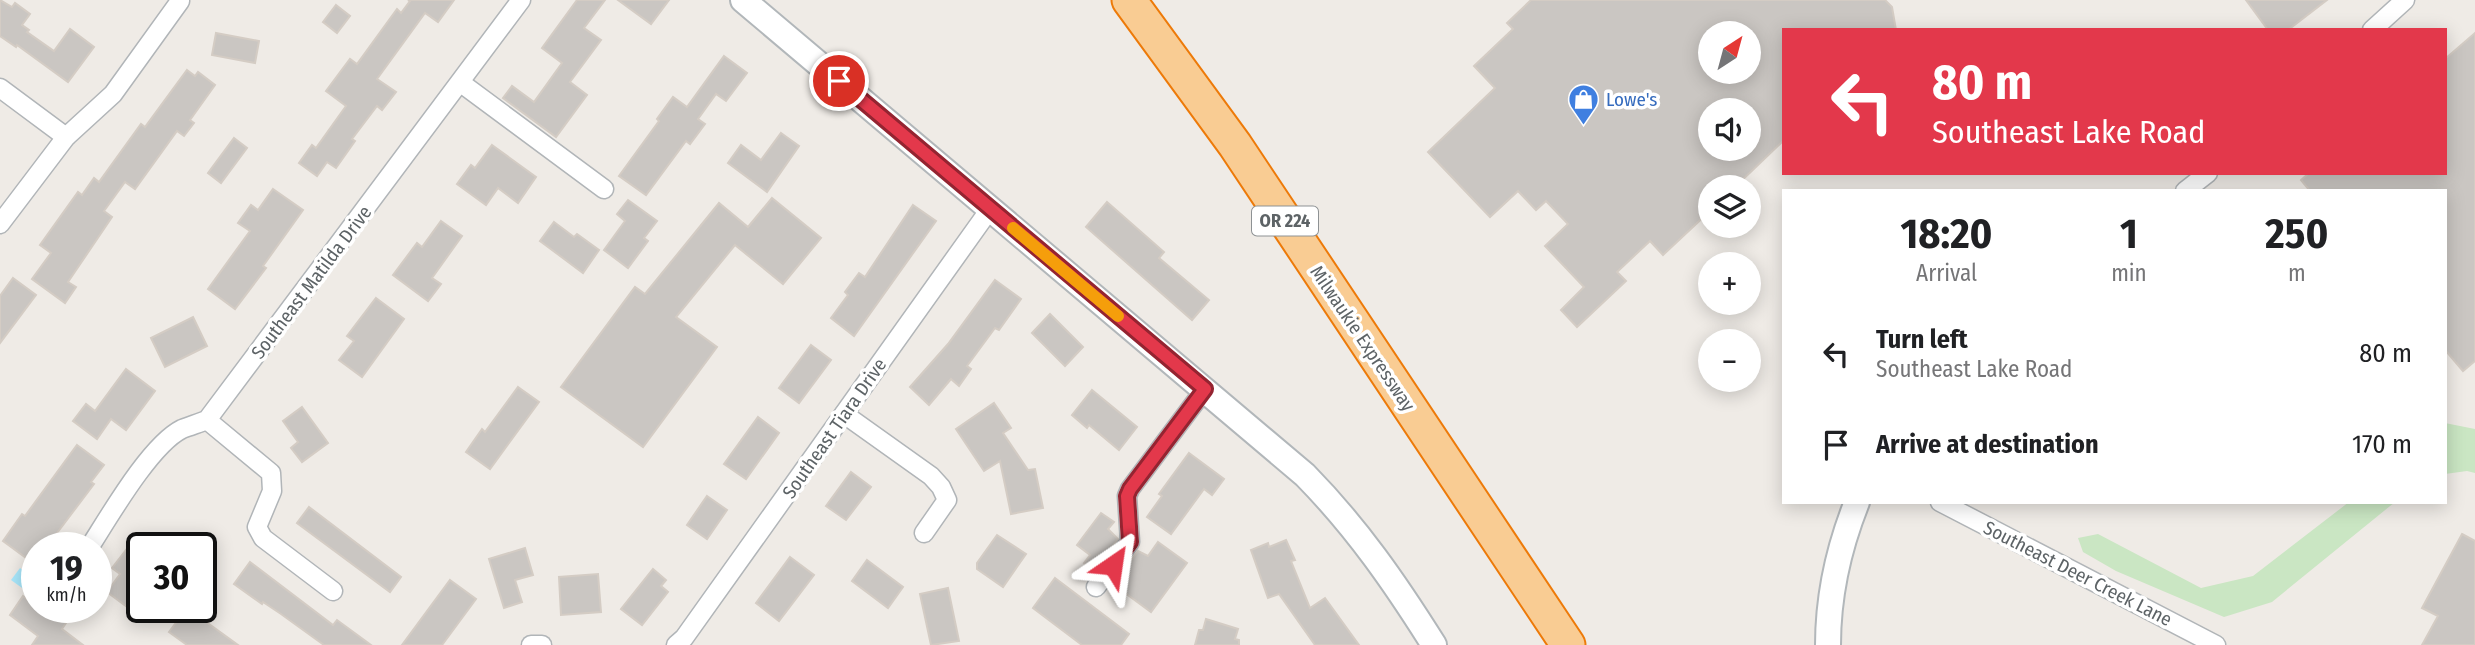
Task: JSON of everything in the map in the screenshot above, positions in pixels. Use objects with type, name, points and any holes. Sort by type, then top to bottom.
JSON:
[{"type":"highway","name":"Milwaukie Expressway","points":[[1129,0],[1235,145],[1568,645]]},
{"type":"street","name":"Southeast Matilda Drive","points":[[99,532],[127,488],[166,441],[181,430],[207,420],[521,0]]},
{"type":"street","points":[[743,0],[1275,447],[1344,516],[1391,578],[1434,645]]},
{"type":"street","points":[[2373,28],[2405,0]]},
{"type":"street","points":[[0,224],[66,137],[113,94],[180,1]]},
{"type":"street","points":[[461,83],[604,190]]},
{"type":"street","points":[[0,88],[66,137]]},
{"type":"street","points":[[2188,189],[2205,175]]},
{"type":"street","name":"Southeast Tiara Drive","points":[[676,645],[684,638],[990,209]]},
{"type":"street","points":[[1097,587],[1130,542],[1127,496],[1130,489],[1205,389]]},
{"type":"street","points":[[844,414],[931,476],[941,487],[947,500],[924,533]]},
{"type":"street","points":[[207,420],[271,473],[272,491],[257,527],[263,538],[333,591]]},
{"type":"street","points":[[1828,645],[1828,625],[1836,574],[1856,504]]},
{"type":"street","name":"Southeast Deer Creek Lane","points":[[1944,504],[2216,645]]},
{"type":"street","points":[[530,645],[542,645]]},
{"type":"green space","points":[[2447,423],[2475,429],[2475,473],[2467,471],[2447,474]]},
{"type":"green space","points":[[2346,504],[2393,504],[2272,602],[2224,617],[2116,571],[2083,552],[2078,538],[2098,534],[2201,588],[2253,576]]},
{"type":"water","points":[[20,568],[21,569],[21,587],[11,580]]},
{"type":"building","points":[[0,0],[12,7],[15,3],[30,14],[22,25],[29,30],[27,32],[54,51],[70,29],[94,47],[68,82],[0,36]]},
{"type":"building","points":[[408,0],[454,0],[438,22],[425,13],[377,79],[396,92],[382,110],[377,106],[352,139],[355,141],[336,168],[327,162],[317,176],[299,163],[312,145],[316,148],[346,106],[326,91],[350,59],[357,64],[397,9],[401,13],[410,1]]},
{"type":"building","points":[[577,0],[605,0],[584,28],[601,40],[570,82],[587,95],[556,137],[503,98],[512,86],[534,102],[562,63],[542,48]]},
{"type":"building","points":[[618,0],[669,0],[651,24]]},
{"type":"building","name":"Lowe's","points":[[1531,0],[1885,0],[1892,7],[1896,28],[1782,28],[1782,142],[1748,175],[1698,175],[1698,222],[1663,255],[1650,241],[1617,272],[1626,281],[1577,327],[1561,310],[1584,287],[1545,246],[1568,224],[1546,201],[1536,210],[1518,191],[1490,217],[1428,152],[1495,88],[1474,66],[1513,29],[1507,23]]},
{"type":"building","points":[[2246,0],[2327,0],[2291,28],[2267,28]]},
{"type":"building","points":[[336,5],[350,16],[337,33],[323,22]]},
{"type":"building","points":[[216,33],[259,41],[255,63],[212,55]]},
{"type":"building","points":[[2475,33],[2475,361],[2463,371],[2447,352],[2447,189],[2308,189],[2301,180],[2307,175],[2447,175],[2447,57]]},
{"type":"building","points":[[724,56],[747,73],[726,101],[716,94],[698,119],[705,124],[690,144],[686,141],[646,195],[619,176],[673,97],[687,107]]},
{"type":"building","points":[[187,70],[195,76],[198,72],[215,85],[190,120],[194,123],[184,136],[177,131],[135,189],[125,182],[104,211],[112,217],[68,282],[76,287],[65,303],[32,279],[51,253],[40,245],[78,192],[82,195],[94,178],[99,182],[141,124],[145,127]]},
{"type":"building","points":[[781,133],[799,146],[767,192],[728,163],[741,145],[761,160]]},
{"type":"building","points":[[234,138],[247,148],[221,183],[208,173]]},
{"type":"building","points":[[492,145],[536,177],[518,203],[498,188],[486,205],[457,184],[471,165],[475,168]]},
{"type":"building","points":[[273,189],[303,210],[263,266],[266,268],[235,309],[208,289],[250,231],[238,223],[251,205],[258,210]]},
{"type":"building","points":[[772,198],[821,238],[783,284],[735,245],[676,317],[717,347],[643,447],[561,387],[635,287],[645,294],[719,203],[748,227]]},
{"type":"building","points":[[628,200],[657,221],[644,238],[648,241],[628,268],[604,250],[625,221],[617,214]]},
{"type":"building","points":[[1107,202],[1164,252],[1159,258],[1209,300],[1192,320],[1086,227]]},
{"type":"building","points":[[913,205],[936,221],[854,336],[831,318],[848,295],[845,292],[859,273],[865,277]]},
{"type":"building","points":[[441,221],[462,236],[432,278],[441,284],[428,301],[393,275],[417,243],[422,247]]},
{"type":"building","points":[[554,222],[574,237],[577,234],[599,250],[583,273],[540,241]]},
{"type":"building","points":[[13,278],[36,295],[0,343],[0,296]]},
{"type":"building","points":[[995,280],[1021,299],[999,330],[995,328],[967,366],[971,369],[959,386],[951,379],[929,405],[910,387],[948,344]]},
{"type":"building","points":[[376,298],[404,319],[362,377],[339,360],[354,341],[347,336]]},
{"type":"building","points":[[1050,314],[1083,347],[1065,366],[1032,333]]},
{"type":"building","points":[[193,317],[207,346],[165,367],[151,338]]},
{"type":"building","points":[[811,345],[831,360],[799,403],[779,388]]},
{"type":"building","points":[[126,369],[155,391],[126,430],[111,419],[97,439],[73,421],[86,404],[95,411]]},
{"type":"building","points":[[518,387],[539,402],[490,469],[466,452],[482,429],[485,432]]},
{"type":"building","points":[[1092,390],[1137,427],[1119,450],[1089,425],[1087,428],[1072,415]]},
{"type":"building","points":[[994,403],[1011,428],[1003,433],[1028,470],[1035,469],[1043,508],[1011,514],[1000,461],[984,471],[956,429]]},
{"type":"building","points":[[302,407],[328,443],[302,462],[291,448],[298,442],[283,421]]},
{"type":"building","points":[[758,417],[779,433],[746,479],[724,464]]},
{"type":"building","points":[[77,445],[104,465],[91,482],[94,484],[58,532],[21,532],[21,554],[3,541],[22,514],[25,516]]},
{"type":"building","points":[[1189,453],[1224,479],[1212,495],[1204,489],[1171,534],[1147,517],[1162,496],[1159,494]]},
{"type":"building","points":[[851,472],[871,487],[846,520],[826,506]]},
{"type":"building","points":[[707,496],[727,510],[707,539],[687,525]]},
{"type":"building","points":[[309,507],[401,577],[390,592],[297,523]]},
{"type":"building","points":[[1101,513],[1114,522],[1108,529],[1118,539],[1094,570],[1084,563],[1090,555],[1077,545]]},
{"type":"building","points":[[2462,534],[2475,541],[2475,645],[2422,645],[2438,616],[2422,608]]},
{"type":"building","points":[[997,535],[1026,554],[1003,587],[977,569],[977,563]]},
{"type":"building","points":[[1286,540],[1295,560],[1291,561],[1310,608],[1325,598],[1359,645],[1315,645],[1279,594],[1268,598],[1251,550]]},
{"type":"building","points":[[1158,542],[1187,563],[1151,612],[1113,584],[1138,551],[1148,556]]},
{"type":"building","points":[[525,548],[533,575],[515,580],[522,602],[504,608],[489,559]]},
{"type":"building","points":[[126,550],[126,606],[112,596],[112,585],[120,574],[112,568]]},
{"type":"building","points":[[790,557],[814,575],[779,621],[756,603]]},
{"type":"building","points":[[867,560],[903,587],[888,608],[852,581]]},
{"type":"building","points":[[250,562],[333,625],[337,620],[371,645],[324,645],[263,602],[262,604],[234,584]]},
{"type":"building","points":[[653,569],[666,580],[661,586],[668,592],[642,625],[621,609]]},
{"type":"building","points":[[598,574],[601,612],[561,615],[559,577]]},
{"type":"building","points":[[1055,578],[1129,634],[1121,645],[1082,645],[1033,608]]},
{"type":"building","points":[[450,580],[476,599],[442,645],[402,645]]},
{"type":"building","points":[[948,588],[959,641],[931,645],[920,594]]},
{"type":"building","points":[[21,599],[21,623],[66,623],[62,629],[83,645],[32,645],[38,636],[10,615]]},
{"type":"building","points":[[1206,619],[1238,629],[1235,639],[1239,640],[1239,645],[1195,645],[1199,630],[1203,630]]},
{"type":"building","points":[[176,623],[208,623],[238,645],[187,645],[169,632]]},
{"type":"slow traffic","points":[[1013,228],[1118,316]]},
{"type":"place","name":"Lowe's","points":[[1583,126]]},
{"type":"route","points":[[839,81],[1205,389],[1130,489],[1127,496],[1130,542],[1113,565]]}]
